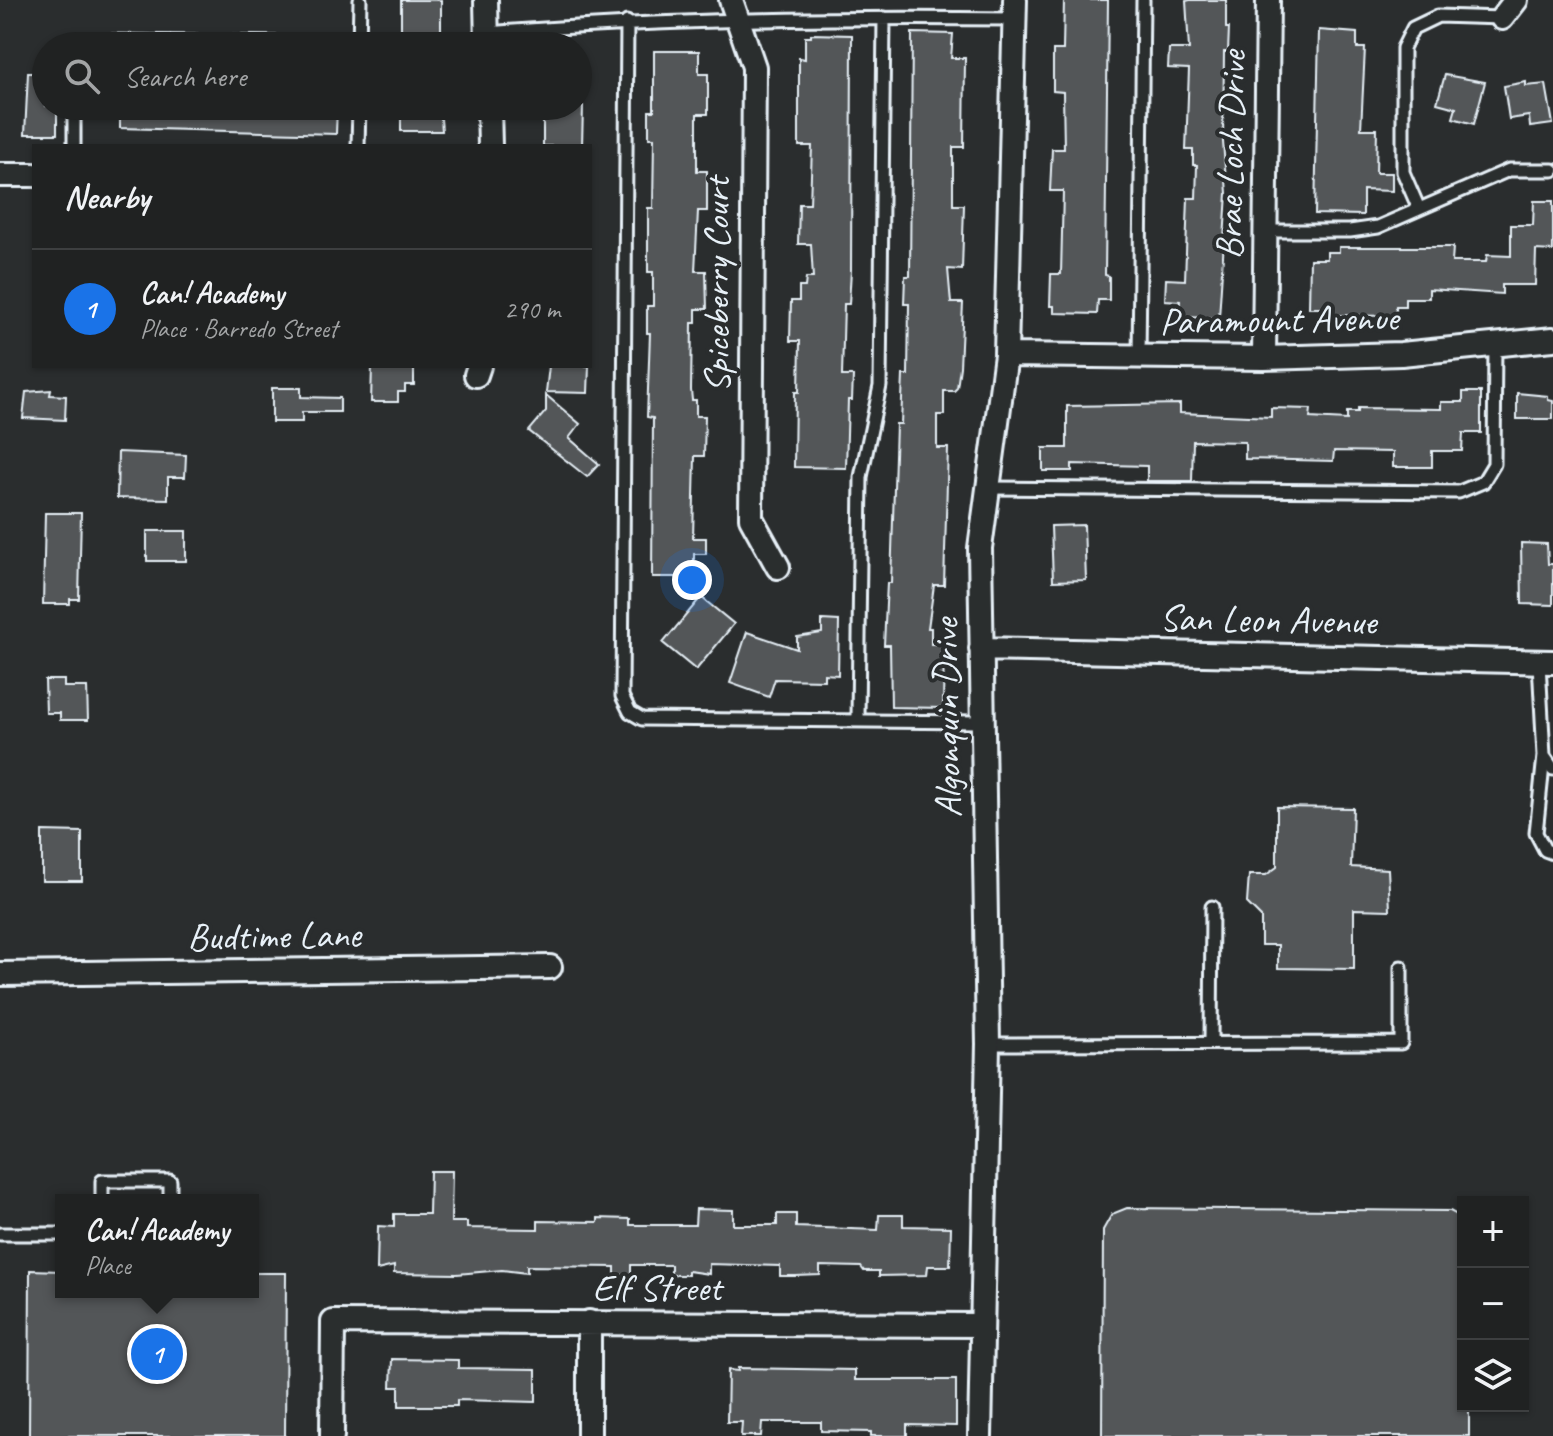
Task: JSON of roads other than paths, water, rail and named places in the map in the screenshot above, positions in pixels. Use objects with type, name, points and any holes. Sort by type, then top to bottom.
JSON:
[{"type":"street","points":[[486,0],[487,32]]},
{"type":"street","name":"Brae Loch Drive","points":[[1264,358],[1268,0]]},
{"type":"street","points":[[1502,18],[1516,0]]},
{"type":"street","name":"Spiceberry Court","points":[[734,9],[754,67],[751,518],[778,567]]},
{"type":"street","name":"Algonquin Drive","points":[[980,1436],[988,1044],[980,548],[1006,355],[1014,10]]},
{"type":"street","points":[[489,120],[490,144]]},
{"type":"street","points":[[0,175],[32,175]]},
{"type":"street","name":"Paramount Avenue","points":[[1006,355],[1139,359],[1401,354],[1495,342],[1553,339]]},
{"type":"street","name":"San Leon Avenue","points":[[981,649],[1546,662]]},
{"type":"street","name":"Budtime Lane","points":[[0,974],[550,967]]},
{"type":"street","name":"Elf Street","points":[[332,1436],[333,1322],[981,1325]]},
{"type":"street","points":[[589,1322],[589,1436]]},
{"type":"lane","points":[[360,0],[360,32]]},
{"type":"lane","points":[[1139,359],[1143,0]]},
{"type":"lane","points":[[549,32],[734,9],[884,18],[1014,10]]},
{"type":"lane","points":[[1419,209],[1403,172],[1403,48],[1413,28],[1438,16],[1502,18]]},
{"type":"lane","points":[[858,718],[861,477],[880,386],[884,18]]},
{"type":"lane","points":[[627,22],[622,696],[630,712],[642,719],[781,723],[858,718],[981,722]]},
{"type":"lane","points":[[74,120],[74,144]]},
{"type":"lane","points":[[358,144],[359,120]]},
{"type":"lane","points":[[1265,231],[1378,227],[1509,170],[1553,170]]},
{"type":"lane","points":[[988,488],[1459,492],[1483,482],[1494,464],[1495,342]]},
{"type":"lane","points":[[1546,662],[1540,713],[1544,756],[1536,833],[1545,850],[1553,853]]},
{"type":"lane","points":[[1540,713],[1553,713]]},
{"type":"lane","points":[[1544,756],[1553,769]]},
{"type":"lane","points":[[1211,1043],[1212,907]]},
{"type":"lane","points":[[988,1044],[1401,1043],[1401,967]]},
{"type":"lane","points":[[102,1194],[102,1181],[170,1181],[170,1194]]},
{"type":"lane","points":[[0,1234],[55,1234]]},
{"type":"place","name":"Can! Academy","points":[[157,1354]]}]
